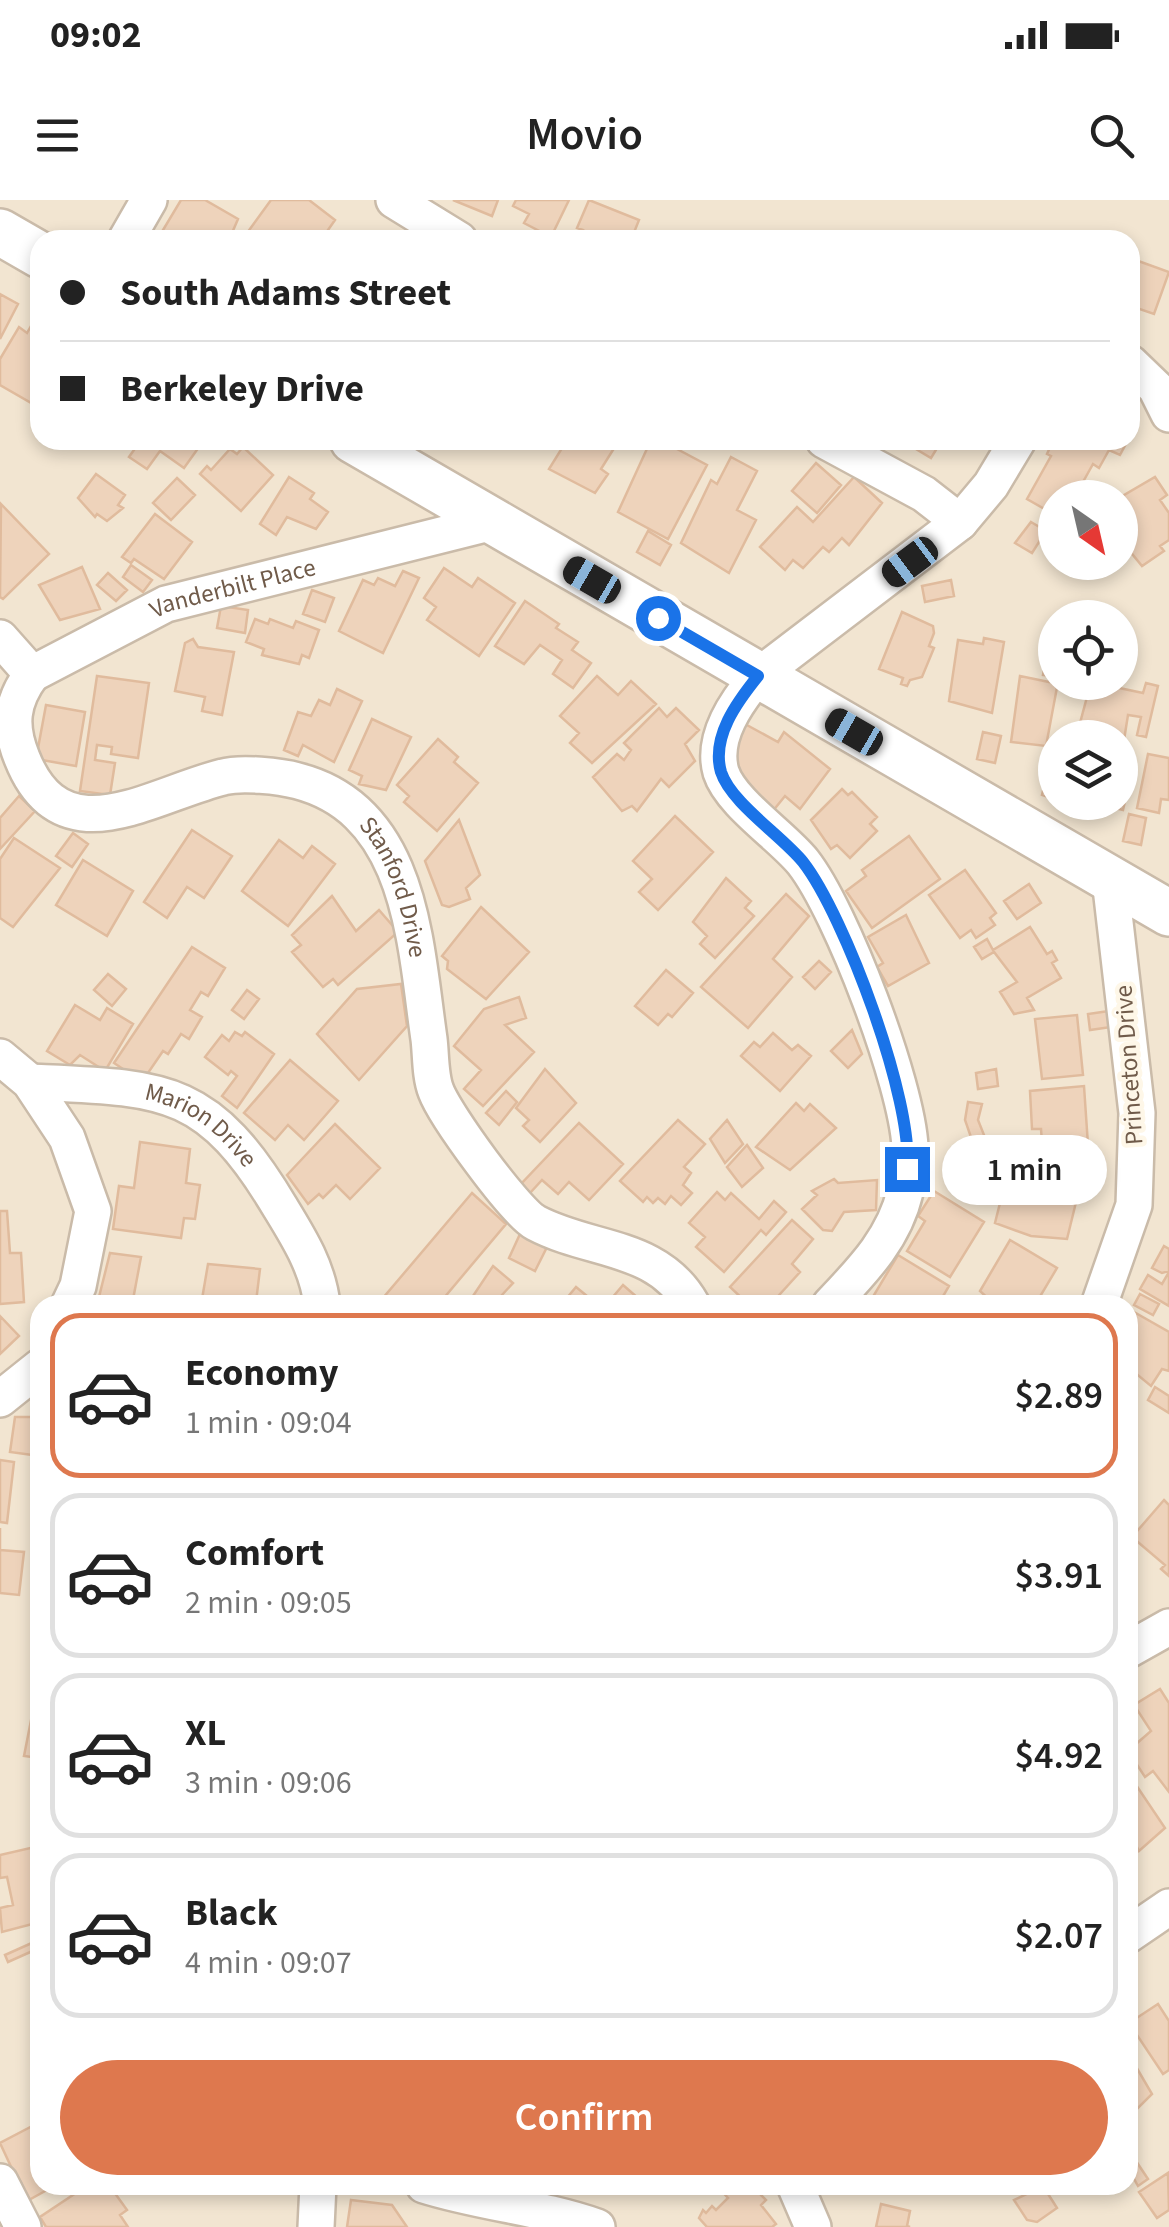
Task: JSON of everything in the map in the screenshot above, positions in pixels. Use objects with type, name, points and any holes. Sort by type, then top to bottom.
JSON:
[{"type":"street","points":[[132,230],[149,200]]},
{"type":"street","points":[[394,200],[443,230]]},
{"type":"street","points":[[0,232],[30,249]]},
{"type":"street","points":[[1140,373],[1156,388],[1169,414]]},
{"type":"street","points":[[371,450],[1169,913]]},
{"type":"street","points":[[843,450],[924,494],[960,522]]},
{"type":"street","points":[[840,1295],[870,1263],[894,1226],[905,1192],[910,1147],[899,1089],[830,903],[802,862],[722,774],[719,745],[737,702],[758,676],[960,522],[991,485],[1012,450]]},
{"type":"street","name":"Vanderbilt Place","points":[[32,674],[166,604],[492,522]]},
{"type":"street","points":[[0,638],[32,674]]},
{"type":"street","name":"Stanford Drive","points":[[32,674],[16,695],[12,734],[34,788],[67,810],[99,815],[145,806],[226,776],[298,781],[352,807],[390,850],[411,915],[436,1092],[506,1194],[534,1222],[630,1252],[662,1270],[683,1295]]},
{"type":"street","name":"Princeton Drive","points":[[1103,1295],[1134,1205],[1137,1112],[1110,879]]},
{"type":"street","points":[[0,1056],[30,1082],[66,1138],[93,1211],[74,1295]]},
{"type":"street","name":"Marion Drive","points":[[30,1082],[153,1090],[191,1103],[224,1127],[252,1160],[304,1247],[320,1282],[321,1295]]},
{"type":"street","points":[[0,1399],[30,1375]]},
{"type":"street","points":[[1138,1645],[1169,1628]]},
{"type":"street","points":[[1138,1928],[1169,1907]]},
{"type":"street","points":[[0,2182],[23,2227]]},
{"type":"street","points":[[316,2227],[318,2195]]},
{"type":"street","points":[[457,2195],[552,2211],[597,2227]]},
{"type":"street","points":[[800,2195],[813,2227]]},
{"type":"shaded area","points":[[0,200],[1169,200],[1169,2227],[0,2227]]},
{"type":"building","points":[[181,200],[205,200],[238,219],[233,230],[163,230]]},
{"type":"building","points":[[271,200],[309,200],[335,220],[328,230],[249,230]]},
{"type":"building","points":[[453,200],[498,200],[492,216]]},
{"type":"building","points":[[516,200],[569,200],[554,230],[538,230],[524,223],[529,214],[513,206]]},
{"type":"building","points":[[589,200],[639,220],[635,230],[577,228]]},
{"type":"building","points":[[1140,262],[1169,272],[1154,314],[1140,309]]},
{"type":"building","points":[[0,294],[18,304],[0,339]]},
{"type":"building","points":[[19,327],[27,333],[30,328],[30,402],[0,385],[0,359]]},
{"type":"building","points":[[134,450],[197,450],[184,468],[160,451],[147,469],[129,457]]},
{"type":"building","points":[[229,450],[237,454],[246,450],[273,475],[241,511],[200,474],[207,466],[211,470]]},
{"type":"building","points":[[561,450],[613,450],[601,469],[608,474],[595,493],[549,469]]},
{"type":"building","points":[[646,450],[679,450],[707,465],[668,539],[618,512]]},
{"type":"building","points":[[918,450],[936,450],[931,458]]},
{"type":"building","points":[[1049,450],[1109,450],[1099,468],[1093,464],[1084,480],[1038,480],[1038,505],[1027,499],[1051,456],[1047,454]]},
{"type":"building","points":[[731,457],[757,471],[737,510],[756,520],[729,573],[681,543],[711,480],[717,484]]},
{"type":"building","points":[[816,463],[841,485],[817,513],[792,491]]},
{"type":"building","points":[[96,474],[125,495],[118,505],[123,508],[107,521],[97,514],[95,517],[78,498]]},
{"type":"building","points":[[289,477],[314,493],[310,499],[328,512],[316,529],[287,517],[276,535],[260,524]]},
{"type":"building","points":[[854,477],[882,503],[849,545],[842,538],[829,552],[823,547],[803,568],[793,560],[785,570],[760,547],[797,507],[813,522]]},
{"type":"building","points":[[1155,477],[1167,495],[1160,500],[1169,513],[1169,540],[1160,546],[1164,551],[1142,566],[1138,561],[1138,487]]},
{"type":"building","points":[[177,478],[195,495],[171,520],[153,503]]},
{"type":"building","points":[[1,504],[49,554],[3,599],[0,597]]},
{"type":"building","points":[[155,514],[192,542],[164,579],[134,559],[131,563],[122,557]]},
{"type":"building","points":[[1031,522],[1038,526],[1038,544],[1032,553],[1015,543]]},
{"type":"building","points":[[648,531],[671,545],[660,565],[637,552]]},
{"type":"building","points":[[131,565],[152,580],[143,592],[123,577]]},
{"type":"building","points":[[82,567],[100,609],[60,620],[39,585]]},
{"type":"building","points":[[444,568],[472,587],[478,578],[515,603],[479,656],[427,620],[436,607],[424,598]]},
{"type":"building","points":[[403,571],[419,578],[383,653],[339,631],[363,580],[374,585],[378,578],[395,586]]},
{"type":"building","points":[[108,573],[127,590],[116,601],[97,585]]},
{"type":"building","points":[[951,580],[954,596],[925,602],[922,586]]},
{"type":"building","points":[[312,590],[334,598],[325,622],[303,614]]},
{"type":"building","points":[[525,601],[559,624],[556,628],[578,642],[572,650],[591,663],[573,688],[553,674],[562,660],[540,645],[524,664],[495,646]]},
{"type":"building","points":[[221,606],[248,610],[245,633],[217,628]]},
{"type":"building","points":[[902,612],[933,626],[934,633],[929,646],[934,648],[922,677],[910,680],[907,686],[901,684],[903,678],[879,669]]},
{"type":"building","points":[[255,619],[268,624],[270,619],[293,628],[296,621],[319,630],[309,658],[302,655],[299,664],[262,655],[264,649],[246,642]]},
{"type":"building","points":[[984,638],[1004,642],[992,713],[949,701],[958,640],[983,644]]},
{"type":"building","points":[[193,639],[198,647],[234,652],[222,715],[202,711],[205,697],[175,691],[185,643]]},
{"type":"building","points":[[97,676],[149,683],[138,758],[111,754],[112,747],[97,745],[95,760],[115,763],[110,795],[80,791]]},
{"type":"building","points":[[597,676],[618,695],[631,681],[656,704],[592,763],[570,743],[579,733],[560,716]]},
{"type":"building","points":[[1020,676],[1038,680],[1038,700],[1055,700],[1051,720],[1038,720],[1038,745],[1011,742]]},
{"type":"building","points":[[1146,683],[1158,686],[1146,737],[1138,735],[1141,717],[1081,720],[1086,700],[1138,700],[1138,692],[1143,693]]},
{"type":"building","points":[[337,689],[362,701],[334,762],[303,745],[298,756],[284,750],[298,712],[311,716],[319,700],[330,705]]},
{"type":"building","points":[[46,705],[85,712],[76,766],[36,759]]},
{"type":"building","points":[[659,708],[667,717],[676,708],[699,730],[685,744],[695,761],[669,787],[661,779],[637,811],[632,806],[622,811],[593,777],[617,754],[624,760],[631,750],[624,743]]},
{"type":"building","points":[[372,719],[411,737],[386,790],[359,784],[362,776],[349,770]]},
{"type":"building","points":[[745,724],[778,742],[784,732],[830,769],[800,809],[785,796],[772,812],[733,768],[736,737]]},
{"type":"building","points":[[983,732],[1001,736],[995,763],[977,759]]},
{"type":"building","points":[[438,739],[458,757],[454,762],[478,783],[437,831],[404,802],[409,796],[397,785]]},
{"type":"building","points":[[1148,754],[1169,758],[1169,800],[1161,799],[1159,813],[1138,808]]},
{"type":"building","points":[[842,789],[848,795],[852,792],[877,817],[870,824],[877,831],[850,858],[837,845],[831,849],[811,820]]},
{"type":"building","points":[[19,796],[35,811],[0,849],[0,818]]},
{"type":"building","points":[[675,816],[713,852],[658,910],[639,892],[652,879],[633,861]]},
{"type":"building","points":[[1146,818],[1141,845],[1123,841],[1128,820]]},
{"type":"building","points":[[459,820],[480,875],[466,888],[470,899],[449,907],[442,905],[425,861]]},
{"type":"building","points":[[192,830],[232,856],[204,898],[187,887],[167,918],[144,902]]},
{"type":"building","points":[[73,833],[88,844],[72,867],[56,856]]},
{"type":"building","points":[[909,836],[940,879],[872,928],[846,891],[866,876],[862,870]]},
{"type":"building","points":[[14,838],[60,868],[13,927],[0,918],[0,859]]},
{"type":"building","points":[[279,840],[303,858],[312,846],[335,864],[288,926],[242,891]]},
{"type":"building","points":[[83,860],[133,891],[107,936],[56,905]]},
{"type":"building","points":[[965,870],[996,913],[990,918],[995,925],[976,938],[971,930],[960,938],[929,895]]},
{"type":"building","points":[[726,878],[751,901],[745,908],[754,916],[715,958],[700,944],[707,936],[693,922]]},
{"type":"building","points":[[1029,884],[1041,903],[1017,919],[1004,901]]},
{"type":"building","points":[[786,894],[809,916],[773,959],[792,977],[748,1028],[701,987]]},
{"type":"building","points":[[332,896],[356,931],[379,910],[398,932],[338,985],[333,979],[323,987],[292,952],[301,945],[292,935]]},
{"type":"building","points":[[481,907],[529,952],[486,999],[447,969],[448,961],[442,956]]},
{"type":"building","points":[[906,915],[929,963],[888,986],[877,967],[883,963],[868,937]]},
{"type":"building","points":[[1030,927],[1047,954],[1052,951],[1057,960],[1052,963],[1061,978],[1027,998],[1034,1010],[1014,1014],[1000,992],[1017,982],[994,952],[982,959],[974,947],[987,939],[993,950]]},
{"type":"building","points":[[192,947],[225,968],[208,996],[201,992],[190,1010],[202,1017],[189,1039],[181,1034],[148,1073],[126,1071],[114,1063]]},
{"type":"building","points":[[819,961],[831,972],[815,989],[803,977]]},
{"type":"building","points":[[666,970],[693,993],[672,1017],[668,1014],[658,1025],[635,1006]]},
{"type":"building","points":[[108,974],[126,989],[112,1006],[94,990]]},
{"type":"building","points":[[401,984],[407,1026],[359,1080],[317,1034],[357,989]]},
{"type":"building","points":[[247,990],[259,999],[244,1019],[232,1010]]},
{"type":"building","points":[[519,997],[526,1018],[505,1025],[534,1052],[483,1106],[464,1089],[481,1070],[454,1046],[484,1009]]},
{"type":"building","points":[[75,1005],[100,1020],[107,1008],[133,1024],[105,1071],[80,1055],[70,1065],[47,1051]]},
{"type":"building","points":[[1116,1010],[1118,1026],[1090,1030],[1088,1014]]},
{"type":"building","points":[[1077,1015],[1083,1075],[1042,1079],[1035,1019]]},
{"type":"building","points":[[852,1030],[862,1054],[848,1068],[831,1051]]},
{"type":"building","points":[[235,1032],[242,1036],[245,1032],[274,1054],[237,1108],[222,1096],[237,1076],[231,1071],[228,1075],[205,1057],[222,1035],[229,1041]]},
{"type":"building","points":[[773,1033],[792,1050],[798,1045],[811,1056],[780,1091],[741,1056],[754,1042],[760,1047]]},
{"type":"building","points":[[290,1060],[338,1101],[304,1140],[288,1125],[275,1140],[244,1113]]},
{"type":"building","points":[[545,1069],[576,1103],[540,1142],[523,1126],[529,1120],[516,1108]]},
{"type":"building","points":[[996,1069],[998,1086],[978,1089],[976,1073]]},
{"type":"building","points":[[1084,1086],[1089,1160],[1043,1156],[1041,1129],[1032,1129],[1030,1091]]},
{"type":"building","points":[[506,1091],[517,1102],[499,1125],[486,1113]]},
{"type":"building","points":[[968,1102],[982,1104],[978,1120],[986,1140],[973,1143],[965,1120]]},
{"type":"building","points":[[796,1103],[804,1111],[810,1104],[836,1128],[790,1170],[756,1147]]},
{"type":"building","points":[[678,1120],[705,1144],[684,1167],[691,1173],[683,1185],[692,1193],[681,1205],[671,1196],[665,1204],[658,1198],[653,1203],[647,1197],[643,1202],[620,1181]]},
{"type":"building","points":[[727,1120],[743,1144],[725,1163],[710,1139]]},
{"type":"building","points":[[579,1123],[623,1164],[589,1200],[569,1182],[558,1194],[542,1180],[530,1193],[521,1184]]},
{"type":"building","points":[[335,1124],[380,1168],[350,1199],[336,1185],[323,1198],[319,1194],[308,1204],[287,1175]]},
{"type":"building","points":[[140,1142],[190,1149],[186,1183],[200,1185],[195,1219],[184,1218],[181,1238],[113,1229],[119,1186],[134,1188]]},
{"type":"building","points":[[747,1145],[763,1168],[742,1187],[727,1167]]},
{"type":"building","points":[[990,1155],[1063,1173],[1060,1186],[1079,1190],[1067,1239],[1031,1236],[995,1223],[1001,1199],[980,1194]]},
{"type":"building","points":[[834,1179],[838,1183],[877,1180],[876,1210],[844,1212],[832,1231],[823,1230],[802,1209],[817,1195],[812,1191]]},
{"type":"building","points":[[934,1191],[984,1222],[950,1277],[907,1251],[925,1221],[918,1216]]},
{"type":"building","points":[[717,1192],[725,1200],[731,1193],[759,1219],[774,1201],[786,1212],[766,1235],[761,1230],[724,1272],[696,1247],[705,1237],[689,1223]]},
{"type":"building","points":[[472,1193],[506,1224],[446,1295],[386,1295]]},
{"type":"building","points":[[0,1211],[7,1211],[10,1253],[21,1253],[24,1302],[0,1304]]},
{"type":"building","points":[[792,1220],[813,1239],[792,1264],[800,1272],[779,1295],[738,1295],[730,1287]]},
{"type":"building","points":[[520,1234],[547,1247],[535,1271],[509,1258]]},
{"type":"building","points":[[1010,1240],[1057,1268],[1041,1295],[984,1295],[980,1291]]},
{"type":"building","points":[[1164,1246],[1169,1249],[1169,1271],[1162,1273],[1152,1268]]},
{"type":"building","points":[[110,1253],[141,1257],[134,1295],[100,1295]]},
{"type":"building","points":[[898,1255],[949,1286],[944,1295],[874,1295]]},
{"type":"building","points":[[208,1264],[260,1269],[257,1295],[203,1295]]},
{"type":"building","points":[[493,1266],[513,1283],[502,1295],[474,1295]]},
{"type":"building","points":[[1169,1272],[1169,1306],[1140,1289],[1148,1275],[1162,1284]]},
{"type":"building","points":[[623,1285],[634,1295],[614,1295]]},
{"type":"building","points":[[576,1287],[586,1295],[569,1295]]},
{"type":"building","points":[[1140,1294],[1159,1304],[1153,1315],[1138,1307]]},
{"type":"building","points":[[1138,1314],[1169,1332],[1169,1371],[1162,1369],[1151,1386],[1138,1375]]},
{"type":"building","points":[[0,1316],[19,1336],[0,1354]]},
{"type":"building","points":[[1155,1387],[1169,1396],[1169,1413],[1148,1400]]},
{"type":"building","points":[[15,1417],[30,1417],[30,1455],[10,1452]]},
{"type":"building","points":[[0,1460],[14,1462],[7,1523],[0,1522]]},
{"type":"building","points":[[1164,1500],[1169,1505],[1169,1576],[1161,1569],[1165,1565],[1138,1542],[1138,1530]]},
{"type":"building","points":[[0,1550],[24,1552],[19,1595],[0,1593]]},
{"type":"building","points":[[1160,1689],[1169,1703],[1169,1792],[1153,1771],[1145,1777],[1138,1766],[1138,1742],[1151,1731],[1138,1711],[1138,1703]]},
{"type":"building","points":[[30,1726],[30,1757],[24,1756]]},
{"type":"building","points":[[1138,1788],[1165,1828],[1138,1849]]},
{"type":"building","points":[[30,1848],[30,1925],[2,1932],[0,1908],[13,1905],[7,1877],[0,1878],[0,1855]]},
{"type":"building","points":[[30,1944],[30,1952],[8,1962],[5,1955]]},
{"type":"building","points":[[1158,2004],[1169,2021],[1169,2070],[1163,2074],[1138,2036],[1138,2017]]},
{"type":"building","points":[[1138,2070],[1152,2094],[1138,2108]]},
{"type":"building","points":[[30,2127],[30,2195],[38,2195],[27,2201],[0,2143]]},
{"type":"building","points":[[1138,2164],[1148,2179],[1138,2186]]},
{"type":"building","points":[[1168,2173],[1169,2210],[1157,2218],[1139,2192]]},
{"type":"building","points":[[73,2195],[116,2195],[127,2210],[120,2215],[128,2227],[46,2227],[40,2217]]},
{"type":"building","points":[[725,2195],[761,2195],[766,2200],[761,2205],[776,2224],[707,2227],[699,2218],[703,2210],[706,2213],[712,2206],[716,2210],[728,2198]]},
{"type":"building","points":[[1024,2195],[1049,2195],[1057,2208],[1037,2222],[1027,2220],[1014,2200]]},
{"type":"building","points":[[351,2200],[392,2205],[407,2227],[347,2227]]},
{"type":"building","points":[[881,2204],[910,2211],[910,2227],[876,2227]]},
{"type":"route","points":[[658,618],[758,676],[737,702],[719,745],[722,774],[742,801],[802,862],[830,903],[899,1089],[910,1147],[907,1169]]}]
